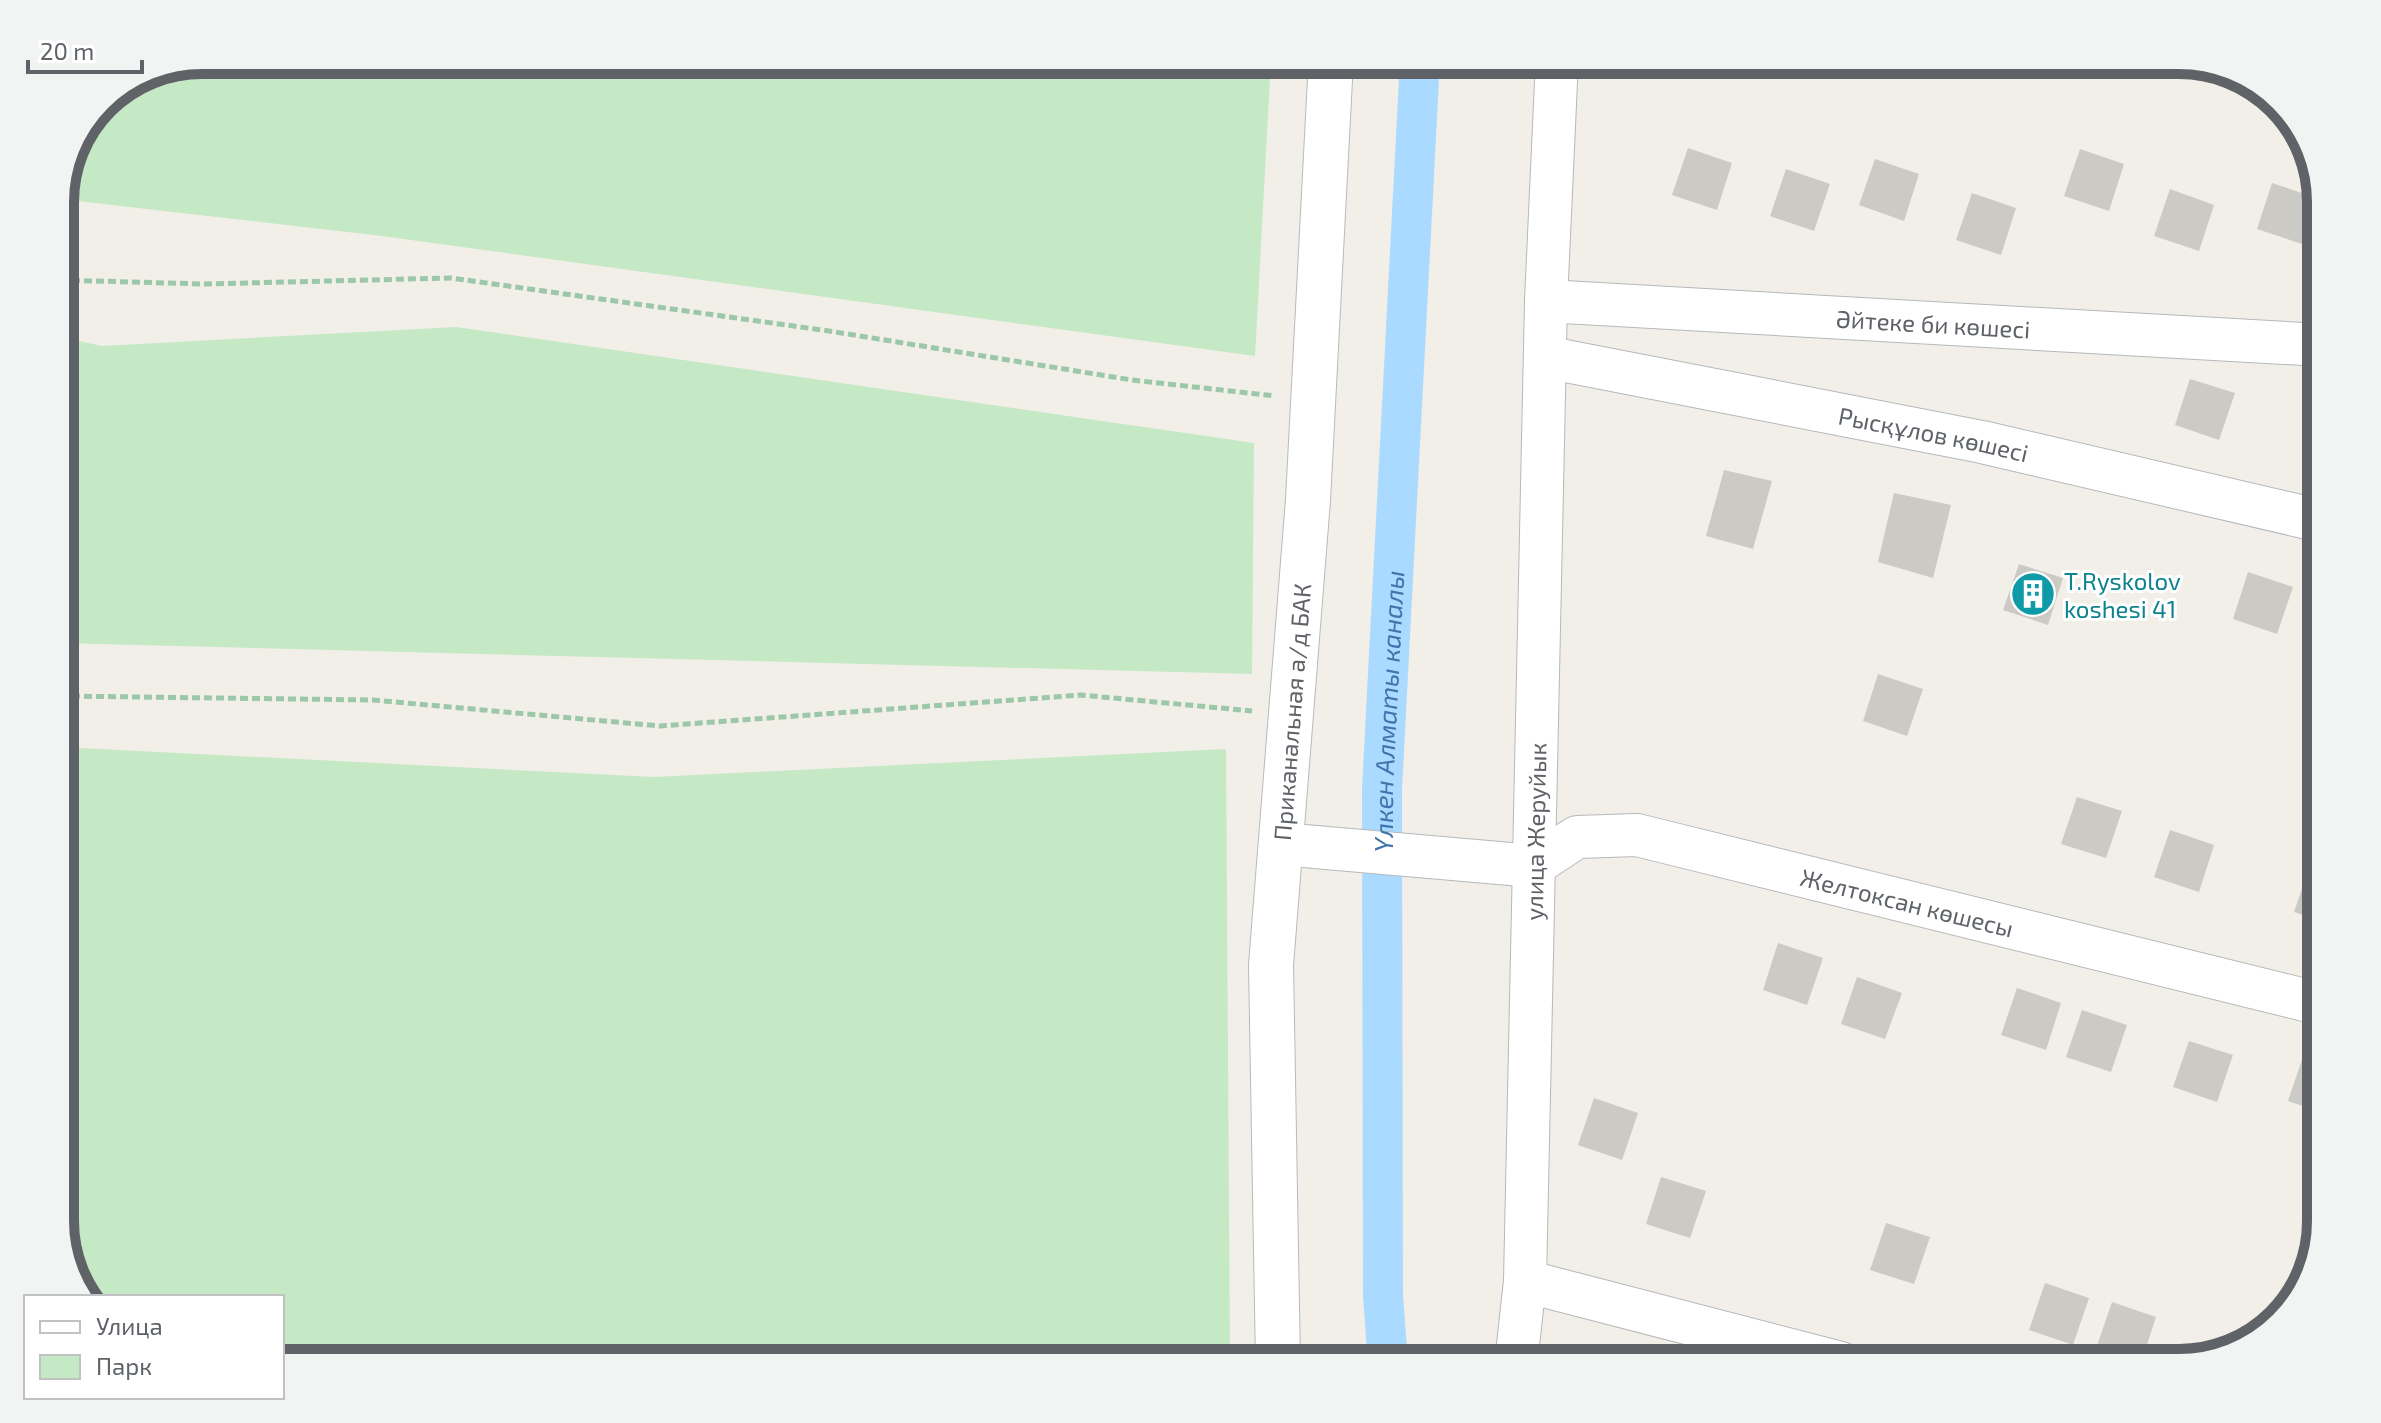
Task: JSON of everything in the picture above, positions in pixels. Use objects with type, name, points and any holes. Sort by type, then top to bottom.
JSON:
[{"type":"street","name":"Приканальная а/д БАК","points":[[1278,1349],[1271,965],[1308,500],[1330,74]]},
{"type":"street","points":[[1546,301],[1556,74]]},
{"type":"street","name":"Әйтеке би көшесі","points":[[1546,301],[2307,344]]},
{"type":"street","name":"улица Жеруйык","points":[[1518,1349],[1525,1281],[1515,865],[1546,301]]},
{"type":"street","name":"Рысқұлов көшесі","points":[[1545,357],[1982,442],[2307,518]]},
{"type":"street","name":"Желтоксан көшесы","points":[[1515,865],[1577,837],[1637,835],[2307,1001]]},
{"type":"street","points":[[1281,844],[1515,865]]},
{"type":"street","points":[[1525,1281],[1787,1349]]},
{"type":"path","points":[[74,280],[204,284],[451,278],[829,331],[1132,380],[1313,400]]},
{"type":"path","points":[[74,696],[373,700],[660,726],[1081,695],[1291,714]]},
{"type":"green space","points":[[202,74],[1270,74],[1255,356],[382,236],[74,201],[78,169],[87,145],[100,124],[131,95],[177,76]]},
{"type":"green space","points":[[456,327],[1254,443],[1252,674],[74,643],[74,340],[102,346]]},
{"type":"green space","points":[[74,748],[654,777],[1226,749],[1230,1349],[284,1349],[284,1295],[97,1295],[84,1270],[74,1230]]},
{"type":"building","points":[[1688,148],[1732,163],[1717,210],[1672,195]]},
{"type":"building","points":[[2080,149],[2124,164],[2109,211],[2064,196]]},
{"type":"building","points":[[1875,159],[1919,174],[1904,221],[1859,205]]},
{"type":"building","points":[[1786,169],[1830,184],[1814,231],[1770,216]]},
{"type":"building","points":[[2272,183],[2307,195],[2307,229],[2302,244],[2257,229]]},
{"type":"building","points":[[2170,189],[2214,205],[2199,251],[2154,236]]},
{"type":"building","points":[[1972,193],[2016,208],[2001,255],[1956,240]]},
{"type":"building","points":[[2190,379],[2235,393],[2219,440],[2175,425]]},
{"type":"building","points":[[1724,470],[1772,481],[1753,549],[1706,536]]},
{"type":"building","points":[[1894,493],[1951,505],[1933,578],[1878,562]]},
{"type":"building","name":"T.Ryskolov koshesi 41","points":[[2019,564],[2063,578],[2048,625],[2003,610]]},
{"type":"building","points":[[2248,572],[2293,587],[2277,634],[2233,619]]},
{"type":"building","points":[[1878,674],[1923,689],[1907,736],[1863,721]]},
{"type":"building","points":[[2077,797],[2122,811],[2106,858],[2061,844]]},
{"type":"building","points":[[2170,830],[2214,845],[2199,892],[2154,877]]},
{"type":"building","points":[[2307,874],[2307,916],[2294,912]]},
{"type":"building","points":[[1778,943],[1823,958],[1807,1005],[1763,990]]},
{"type":"building","points":[[1857,977],[1902,993],[1885,1039],[1841,1024]]},
{"type":"building","points":[[2017,988],[2061,1003],[2046,1050],[2001,1035]]},
{"type":"building","points":[[2082,1010],[2127,1025],[2111,1072],[2066,1057]]},
{"type":"building","points":[[2189,1041],[2233,1055],[2217,1102],[2173,1087]]},
{"type":"building","points":[[2304,1054],[2307,1055],[2307,1107],[2288,1101]]},
{"type":"building","points":[[1594,1098],[1638,1113],[1622,1160],[1578,1145]]},
{"type":"building","points":[[1661,1177],[1706,1191],[1690,1238],[1646,1224]]},
{"type":"building","points":[[1886,1223],[1930,1237],[1914,1284],[1870,1270]]},
{"type":"building","points":[[2045,1283],[2089,1298],[2073,1345],[2029,1330]]},
{"type":"building","points":[[2112,1302],[2156,1317],[2146,1349],[2096,1349]]},
{"type":"waterway","name":"Үлкен Алматы каналы","points":[[1387,1349],[1383,1296],[1382,789],[1419,74]]},
{"type":"place","name":"T.Ryskolov koshesi 41","points":[[2033,594]]}]
